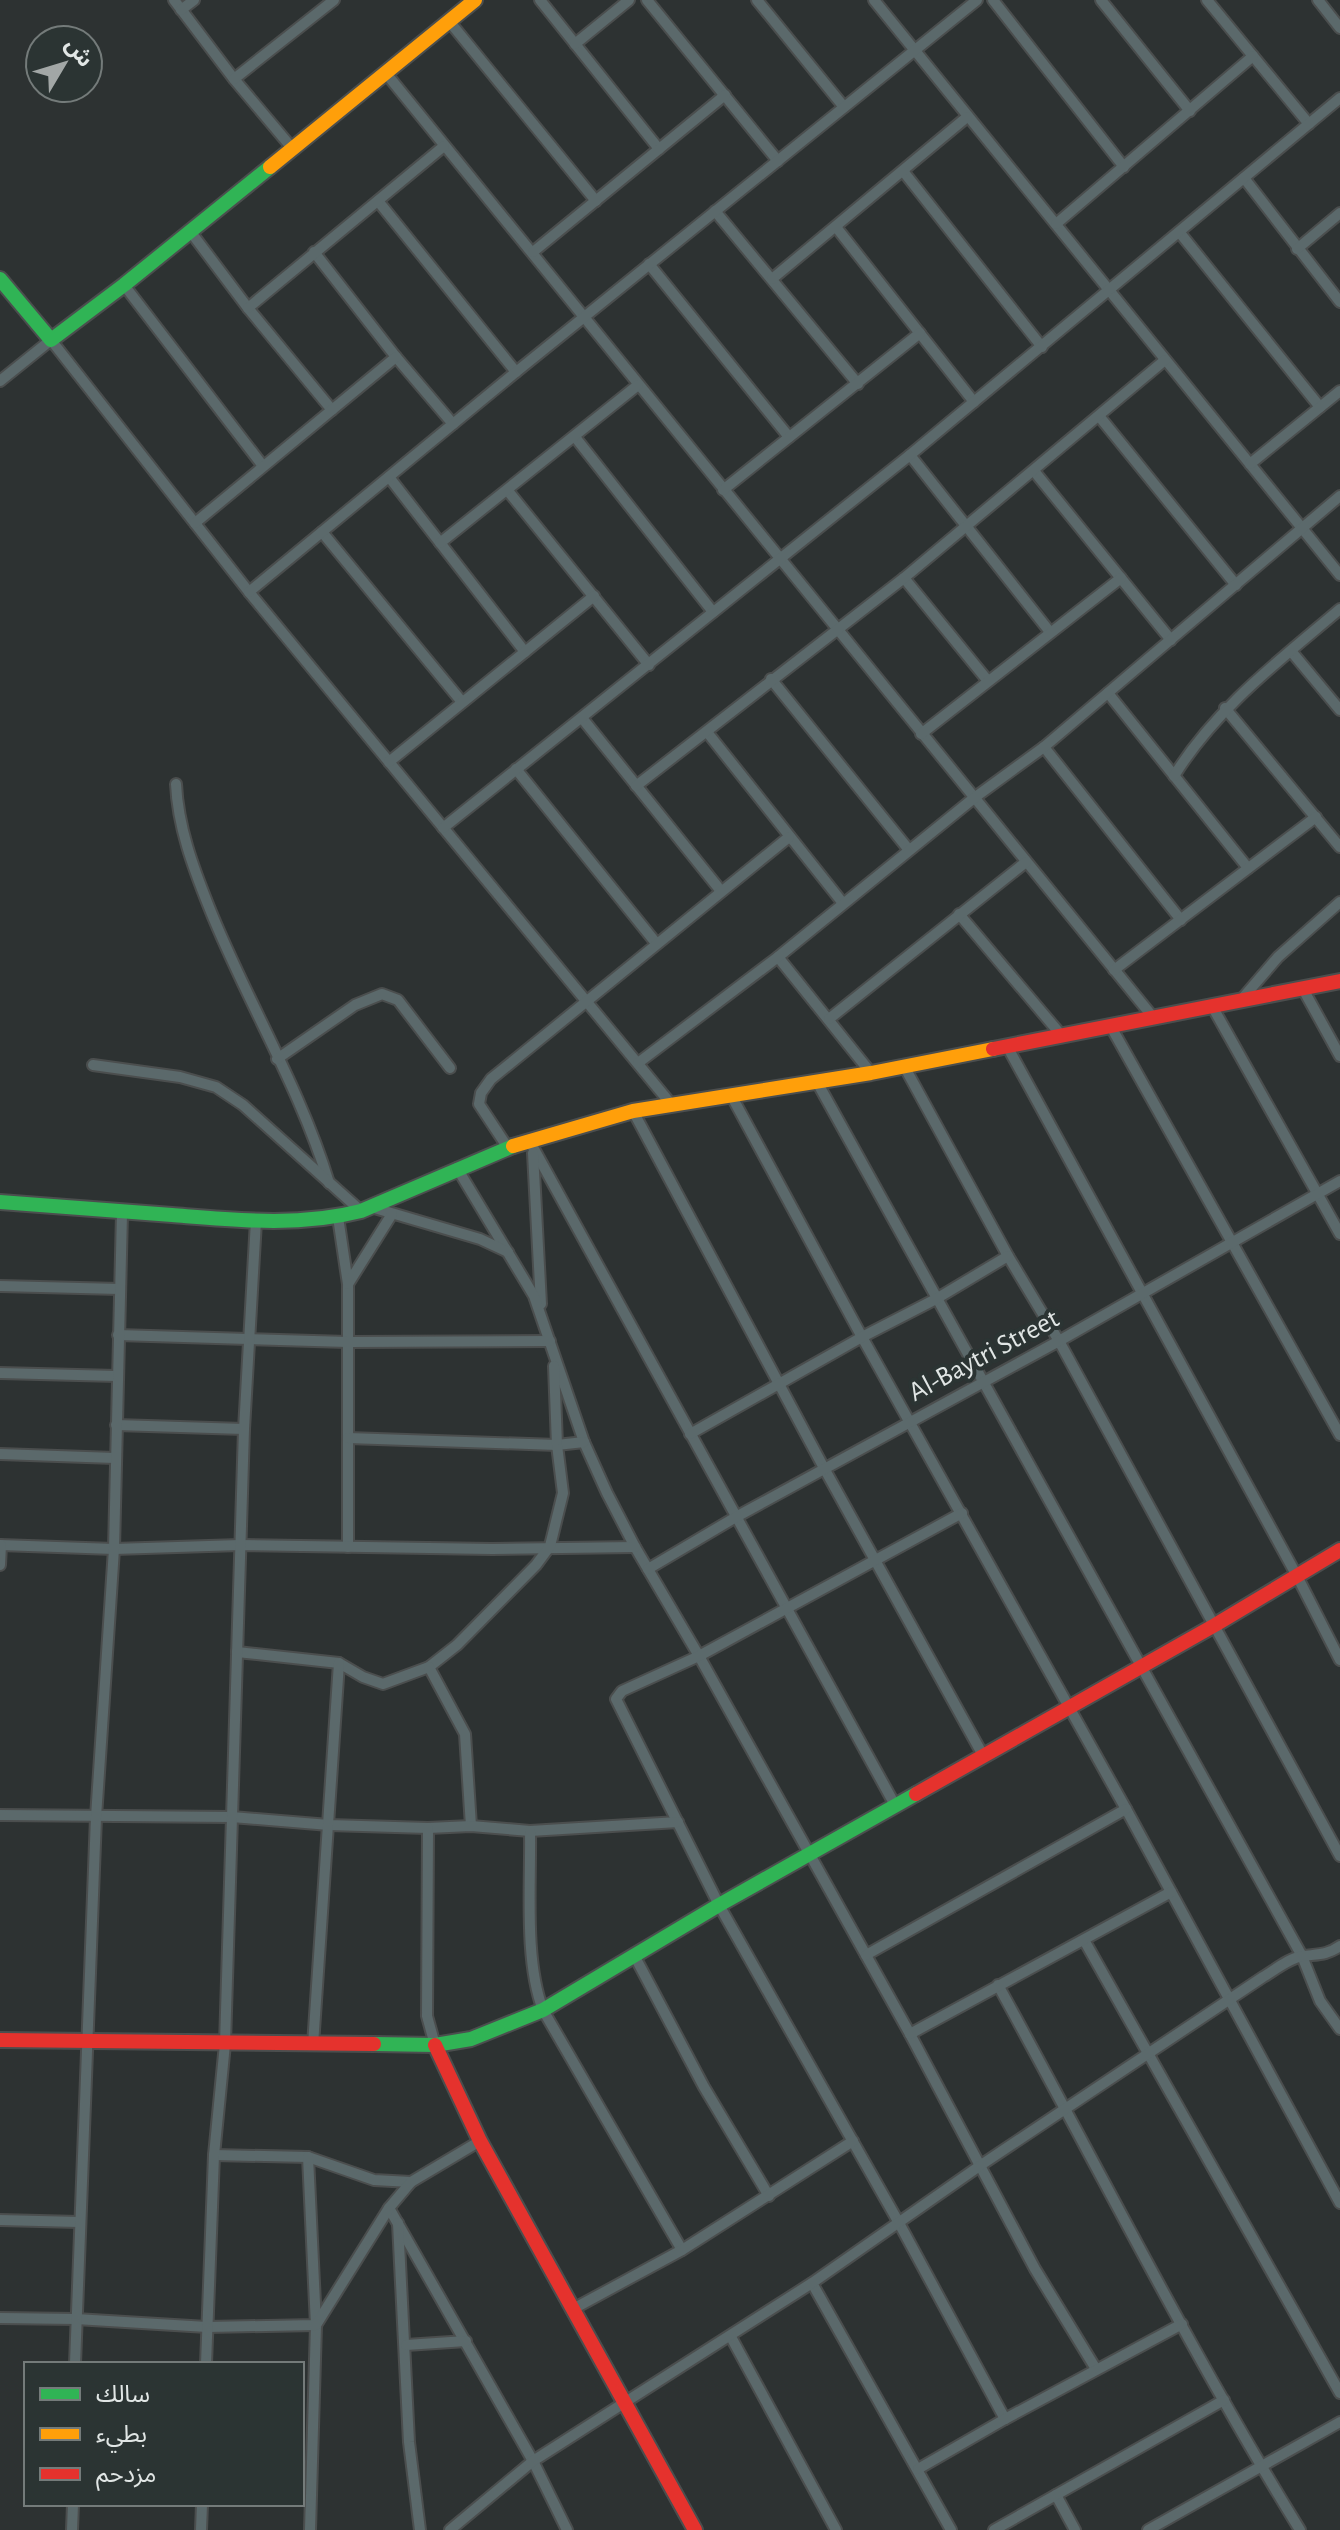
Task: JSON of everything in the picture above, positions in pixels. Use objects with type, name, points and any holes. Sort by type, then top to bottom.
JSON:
[{"type":"street","points":[[174,0],[292,148]]},
{"type":"street","points":[[181,10],[194,0]]},
{"type":"street","points":[[234,79],[334,0]]},
{"type":"street","points":[[540,0],[659,149]]},
{"type":"street","points":[[575,44],[629,0]]},
{"type":"street","points":[[647,0],[778,161]]},
{"type":"street","points":[[757,0],[844,107]]},
{"type":"street","points":[[874,0],[1340,575]]},
{"type":"street","points":[[249,592],[977,0]]},
{"type":"street","points":[[993,0],[1124,167]]},
{"type":"street","points":[[1207,0],[1309,124]]},
{"type":"street","points":[[1318,0],[1340,28]]},
{"type":"street","points":[[1104,1],[1190,111]]},
{"type":"street","points":[[0,381],[124,285],[449,21],[465,3]]},
{"type":"street","points":[[449,21],[596,201]]},
{"type":"street","points":[[1056,224],[1253,56]]},
{"type":"street","points":[[385,72],[1152,1016]]},
{"type":"street","points":[[533,252],[725,95]]},
{"type":"street","points":[[443,828],[910,455],[1340,98]]},
{"type":"street","points":[[772,279],[967,117]]},
{"type":"street","points":[[248,308],[444,146]]},
{"type":"street","points":[[903,171],[1042,347]]},
{"type":"street","points":[[1244,178],[1340,302]]},
{"type":"street","points":[[378,201],[516,372]]},
{"type":"street","points":[[715,211],[858,384]]},
{"type":"street","points":[[1297,249],[1340,213]]},
{"type":"street","points":[[836,227],[974,402]]},
{"type":"street","points":[[190,231],[248,308],[332,410]]},
{"type":"street","points":[[1180,233],[1320,407]]},
{"type":"street","points":[[314,252],[453,424]]},
{"type":"street","points":[[649,264],[789,437]]},
{"type":"street","points":[[0,279],[249,592],[671,1104]]},
{"type":"street","points":[[124,285],[263,466]]},
{"type":"street","points":[[723,490],[920,333]]},
{"type":"street","points":[[195,523],[396,357]]},
{"type":"street","points":[[636,786],[904,578],[1165,360]]},
{"type":"street","points":[[440,543],[638,385]]},
{"type":"street","points":[[1250,464],[1340,391]]},
{"type":"street","points":[[1099,416],[1236,585]]},
{"type":"street","points":[[575,437],[713,612]]},
{"type":"street","points":[[910,455],[1050,632]]},
{"type":"street","points":[[1034,471],[1171,640]]},
{"type":"street","points":[[389,477],[525,652]]},
{"type":"street","points":[[508,491],[649,665]]},
{"type":"street","points":[[638,1063],[778,957],[974,798],[1044,747],[1340,496]]},
{"type":"street","points":[[322,532],[462,702]]},
{"type":"street","points":[[904,578],[988,681]]},
{"type":"street","points":[[921,734],[1121,578]]},
{"type":"street","points":[[389,762],[594,596]]},
{"type":"street","points":[[1174,776],[1197,740],[1225,708],[1340,609]]},
{"type":"street","points":[[1291,651],[1340,710]]},
{"type":"street","points":[[771,679],[909,850]]},
{"type":"street","points":[[1108,693],[1248,868]]},
{"type":"street","points":[[1225,708],[1340,847]]},
{"type":"street","points":[[582,718],[721,891]]},
{"type":"street","points":[[707,732],[842,902]]},
{"type":"street","points":[[1044,747],[1181,920]]},
{"type":"street","points":[[516,769],[656,943]]},
{"type":"street","points":[[176,784],[184,835],[197,877],[223,943],[310,1130],[329,1183]]},
{"type":"street","points":[[1114,970],[1316,817]]},
{"type":"street","points":[[508,1148],[480,1108],[481,1093],[501,1070],[789,837]]},
{"type":"street","points":[[829,1019],[1026,862]]},
{"type":"street","points":[[1241,1000],[1278,957],[1340,902]]},
{"type":"street","points":[[959,914],[1062,1036]]},
{"type":"street","points":[[778,957],[871,1073]]},
{"type":"street","points":[[0,1202],[256,1221],[338,1217],[366,1209],[508,1148],[531,1145],[633,1111],[871,1073],[1340,981]]},
{"type":"street","points":[[1303,989],[1340,1056]]},
{"type":"street","points":[[277,1059],[355,1005],[382,994],[398,1000],[450,1068]]},
{"type":"street","points":[[1212,1006],[1340,1234]]},
{"type":"street","points":[[1110,1025],[1340,1435]]},
{"type":"street","points":[[1007,1046],[1340,1660]]},
{"type":"street","points":[[93,1065],[180,1077],[216,1087],[234,1097],[329,1183],[366,1209],[480,1239],[509,1253]]},
{"type":"street","points":[[904,1066],[1008,1256],[1059,1341],[1340,1856]]},
{"type":"street","points":[[817,1082],[1302,1956],[1320,2001],[1340,2029]]},
{"type":"street","points":[[731,1095],[1340,2203]]},
{"type":"street","points":[[633,1111],[824,1468],[984,1757]]},
{"type":"street","points":[[531,1145],[542,1316]]},
{"type":"street","points":[[531,1145],[895,1805]]},
{"type":"street","points":[[457,1168],[528,1284],[542,1316],[584,1442],[635,1547],[910,2034],[1035,2269],[1096,2369]]},
{"type":"street","name":"Al-Baytri Street","points":[[648,1569],[1340,1181]]},
{"type":"street","points":[[75,2362],[96,1817],[114,1549],[122,1213]]},
{"type":"street","points":[[348,1284],[392,1214]]},
{"type":"street","points":[[338,1217],[348,1284],[348,1547]]},
{"type":"street","points":[[206,2362],[214,2155],[225,2044],[244,1429],[256,1221]]},
{"type":"street","points":[[690,1434],[1008,1256]]},
{"type":"street","points":[[0,1286],[120,1289]]},
{"type":"street","points":[[118,1335],[348,1342],[550,1341]]},
{"type":"street","points":[[237,1652],[339,1663],[383,1684],[429,1667],[457,1645],[536,1565],[550,1546],[562,1501],[554,1356]]},
{"type":"street","points":[[0,1373],[117,1376]]},
{"type":"street","points":[[116,1425],[244,1429]]},
{"type":"street","points":[[348,1438],[557,1445],[584,1442]]},
{"type":"street","points":[[0,1454],[115,1458]]},
{"type":"street","points":[[962,1513],[699,1656],[622,1691],[616,1697],[719,1905],[899,2223],[1005,2419]]},
{"type":"street","points":[[0,1565],[0,1545],[114,1549],[240,1545],[492,1549],[635,1547]]},
{"type":"street","points":[[0,2040],[435,2045],[471,2039],[543,2010],[719,1905],[1215,1625],[1340,1550]]},
{"type":"street","points":[[313,2045],[339,1663]]},
{"type":"street","points":[[429,1667],[465,1734],[471,1826]]},
{"type":"street","points":[[866,1955],[1126,1809]]},
{"type":"street","points":[[0,1815],[232,1817],[329,1825],[471,1826],[530,1831],[678,1822]]},
{"type":"street","points":[[428,1828],[427,2016],[435,2045],[480,2141],[695,2530]]},
{"type":"street","points":[[530,1831],[532,1970],[543,2010],[682,2250]]},
{"type":"street","points":[[910,2034],[1171,1892]]},
{"type":"street","points":[[1084,1940],[1340,2393]]},
{"type":"street","points":[[450,2530],[533,2461],[731,2337],[1263,1977],[1302,1956],[1321,1956],[1340,1946]]},
{"type":"street","points":[[634,1955],[704,2087],[769,2196]]},
{"type":"street","points":[[998,1985],[1224,2400],[1300,2530]]},
{"type":"street","points":[[316,2325],[389,2208],[411,2182],[480,2141]]},
{"type":"street","points":[[573,2309],[682,2250],[853,2141]]},
{"type":"street","points":[[214,2155],[308,2157],[374,2180],[411,2182]]},
{"type":"street","points":[[308,2157],[316,2325],[310,2530]]},
{"type":"street","points":[[389,2208],[533,2461],[567,2530]]},
{"type":"street","points":[[0,2220],[79,2222]]},
{"type":"street","points":[[398,2221],[409,2442],[420,2530]]},
{"type":"street","points":[[812,2283],[951,2530]]},
{"type":"street","points":[[0,2318],[207,2327],[316,2325]]},
{"type":"street","points":[[918,2469],[1182,2324]]},
{"type":"street","points":[[731,2337],[836,2530]]},
{"type":"street","points":[[406,2345],[466,2341]]},
{"type":"street","points":[[994,2530],[1224,2400]]},
{"type":"street","points":[[1148,2530],[1340,2422]]},
{"type":"street","points":[[1056,2495],[1075,2530]]},
{"type":"street","points":[[72,2530],[73,2506]]},
{"type":"street","points":[[201,2530],[202,2506]]},
{"type":"traffic: fast","points":[[0,279],[51,340],[270,167]]},
{"type":"traffic: fast","points":[[0,1202],[243,1220],[314,1219],[361,1211],[513,1146]]},
{"type":"traffic: fast","points":[[374,2044],[435,2045],[471,2039],[543,2010],[719,1905],[916,1794]]},
{"type":"traffic: slow","points":[[270,167],[475,0]]},
{"type":"traffic: slow","points":[[513,1146],[633,1111],[871,1073],[993,1049]]},
{"type":"traffic: jam","points":[[993,1049],[1340,981]]},
{"type":"traffic: jam","points":[[916,1794],[1215,1625],[1340,1550]]},
{"type":"traffic: jam","points":[[0,2040],[374,2044]]},
{"type":"traffic: jam","points":[[435,2045],[480,2141],[695,2530]]}]
